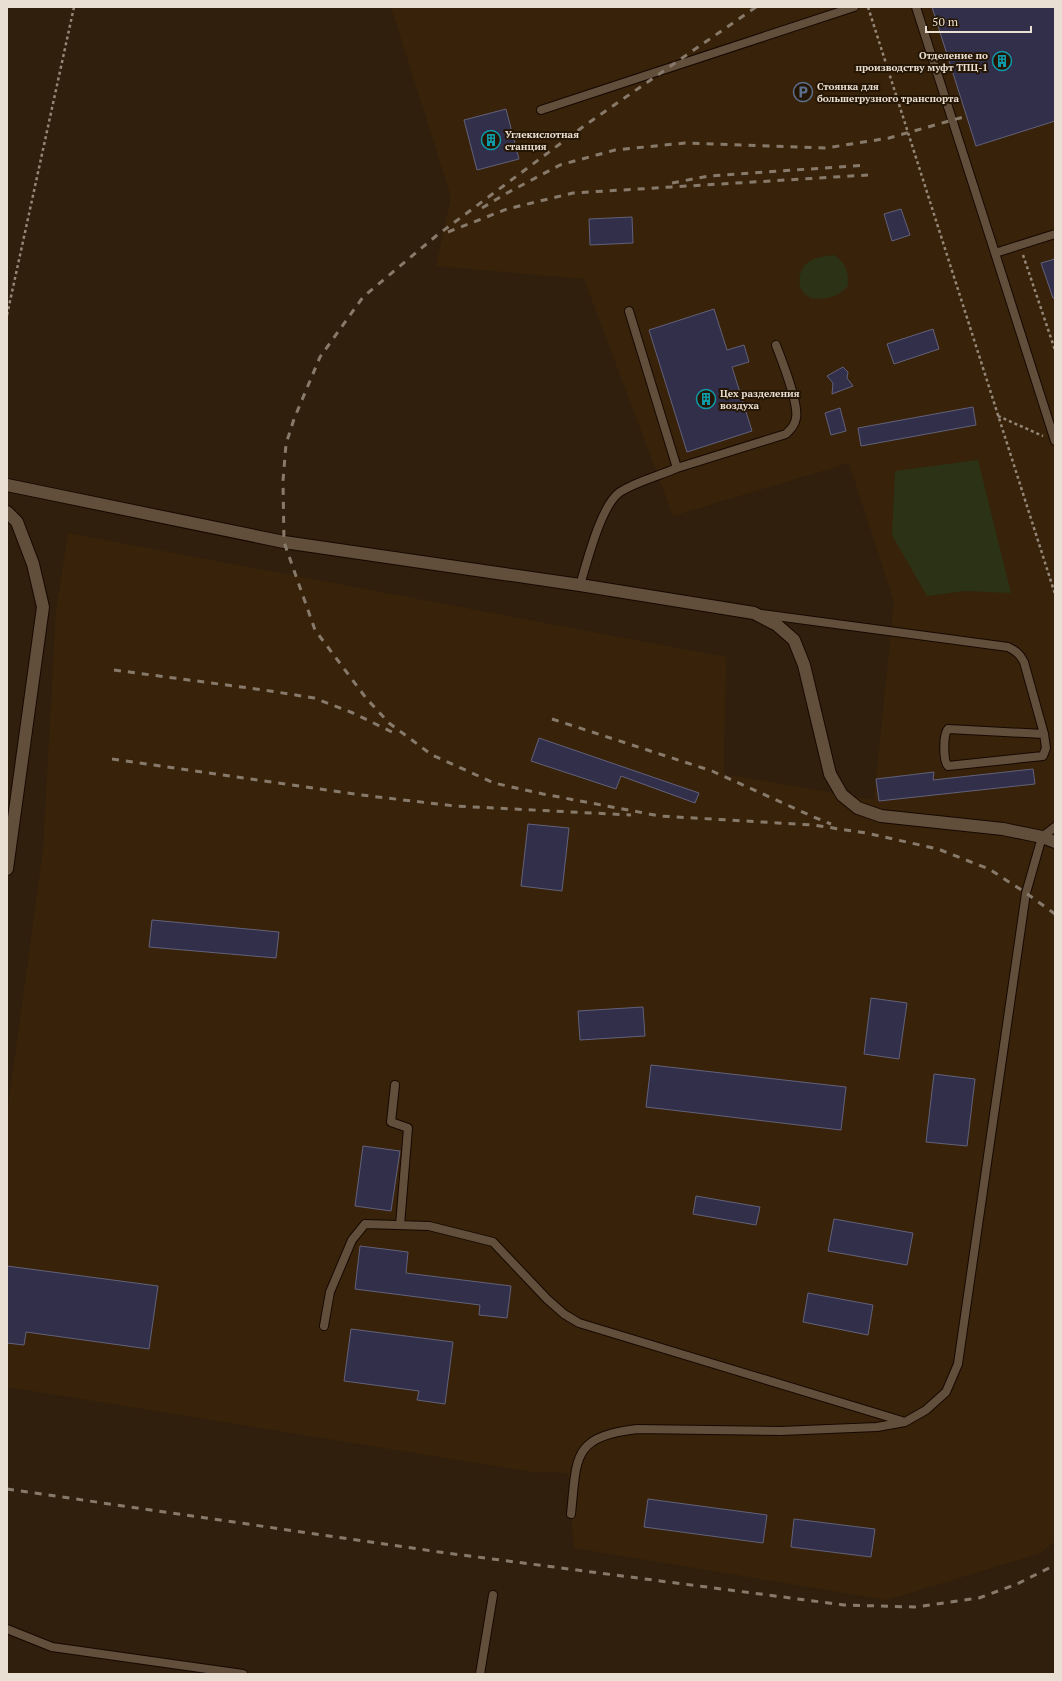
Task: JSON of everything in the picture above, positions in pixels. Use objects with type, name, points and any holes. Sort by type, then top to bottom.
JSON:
[{"type":"street","points":[[7,485],[284,542],[580,585],[754,613],[777,625],[794,640],[804,665],[830,774],[842,795],[858,808],[881,816],[1003,829],[1042,837],[1055,842]]},
{"type":"street","points":[[7,512],[17,522],[31,557],[43,607],[7,866]]},
{"type":"lane","points":[[541,110],[854,7]]},
{"type":"lane","points":[[916,7],[995,253],[1051,439]]},
{"type":"lane","points":[[995,253],[1055,234]]},
{"type":"lane","points":[[629,311],[678,468]]},
{"type":"lane","points":[[580,585],[606,511],[619,493],[631,486],[678,468],[786,434],[794,426],[797,416],[794,401],[776,345]]},
{"type":"lane","points":[[754,613],[1008,647],[1015,650],[1024,662],[1044,734],[1046,748],[1043,756],[948,766],[944,762],[945,733],[948,729],[1044,734]]},
{"type":"lane","points":[[571,1514],[576,1470],[582,1450],[595,1439],[613,1432],[637,1429],[780,1431],[877,1427],[905,1422],[926,1410],[946,1392],[958,1364],[1026,893],[1042,837],[1055,827]]},
{"type":"lane","points":[[395,1085],[391,1122],[408,1128],[400,1225]]},
{"type":"lane","points":[[324,1326],[330,1292],[352,1240],[366,1224],[429,1226],[493,1242],[547,1299],[564,1314],[579,1323],[905,1422]]},
{"type":"lane","points":[[480,1674],[493,1596]]},
{"type":"lane","points":[[7,1629],[52,1647],[243,1674]]},
{"type":"path","points":[[7,315],[74,7]]},
{"type":"path","points":[[868,7],[1055,594]]},
{"type":"path","points":[[1020,245],[1055,350]]},
{"type":"path","points":[[998,416],[1051,439]]},
{"type":"shaded area","points":[[391,7],[1055,7],[1055,1541],[1041,1553],[887,1600],[574,1548],[568,1473],[532,1472],[7,1387],[7,1114],[43,850],[56,611],[68,533],[726,657],[724,774],[874,800],[894,602],[849,463],[673,516],[584,279],[436,266],[451,197]]},
{"type":"green space","points":[[834,255],[846,268],[848,286],[840,293],[828,298],[813,299],[803,292],[800,284],[800,275],[804,267],[810,261]]},
{"type":"green space","points":[[978,460],[1011,593],[965,591],[927,596],[892,535],[895,471]]},
{"type":"building","name":"Отделение по производству муфт ТПЦ-1","points":[[932,7],[1055,7],[1055,121],[976,146]]},
{"type":"building","name":"Углекислотная станция","points":[[506,109],[519,159],[477,170],[464,120]]},
{"type":"building","points":[[901,209],[910,235],[892,241],[884,214]]},
{"type":"building","points":[[632,217],[633,243],[590,245],[589,219]]},
{"type":"building","points":[[1055,259],[1055,298],[1053,298],[1041,263]]},
{"type":"building","name":"Цех разделения воздуха","points":[[714,309],[727,350],[744,345],[749,362],[732,367],[752,431],[687,452],[649,330]]},
{"type":"building","points":[[933,329],[939,349],[894,364],[887,344]]},
{"type":"building","points":[[843,367],[848,372],[847,378],[853,386],[832,394],[833,383],[827,376]]},
{"type":"building","points":[[973,407],[976,425],[861,446],[858,428]]},
{"type":"building","points":[[840,408],[846,431],[831,435],[825,413]]},
{"type":"building","points":[[539,738],[699,793],[695,803],[621,776],[616,789],[531,761]]},
{"type":"building","points":[[1033,769],[1035,784],[879,801],[876,779],[934,772],[933,780]]},
{"type":"building","points":[[528,824],[569,828],[562,891],[521,886]]},
{"type":"building","points":[[152,920],[279,932],[276,958],[149,947]]},
{"type":"building","points":[[871,998],[907,1003],[899,1059],[864,1054]]},
{"type":"building","points":[[643,1007],[645,1036],[580,1040],[578,1011]]},
{"type":"building","points":[[651,1065],[846,1087],[841,1130],[646,1107]]},
{"type":"building","points":[[934,1074],[975,1079],[967,1146],[926,1142]]},
{"type":"building","points":[[363,1146],[400,1151],[391,1211],[355,1206]]},
{"type":"building","points":[[696,1196],[760,1207],[756,1225],[693,1214]]},
{"type":"building","points":[[834,1219],[913,1233],[907,1265],[828,1251]]},
{"type":"building","points":[[360,1246],[408,1252],[406,1273],[511,1286],[507,1318],[479,1315],[480,1305],[355,1289]]},
{"type":"building","points":[[7,1266],[158,1286],[149,1349],[26,1332],[24,1345],[7,1343]]},
{"type":"building","points":[[808,1293],[873,1305],[868,1335],[803,1322]]},
{"type":"building","points":[[351,1329],[453,1342],[445,1404],[417,1400],[419,1391],[344,1381]]},
{"type":"building","points":[[648,1499],[767,1515],[763,1543],[644,1527]]},
{"type":"building","points":[[794,1519],[875,1529],[871,1557],[791,1547]]},
{"type":"railway","points":[[756,7],[584,126],[436,236],[363,297],[320,357],[294,419],[286,444],[283,481],[284,542],[315,630],[366,698],[389,723],[432,755],[494,783],[543,794],[660,816],[813,825],[866,833],[938,849],[989,869],[1055,914]]},
{"type":"railway","points":[[482,208],[560,165],[615,150],[685,143],[826,148],[889,138],[967,116]]},
{"type":"railway","points":[[672,183],[709,176],[867,165]]},
{"type":"railway","points":[[448,232],[507,209],[573,193],[868,175]]},
{"type":"railway","points":[[114,670],[314,698],[353,713],[396,734]]},
{"type":"railway","points":[[552,719],[712,771],[831,824]]},
{"type":"railway","points":[[112,759],[361,795],[455,806],[631,815]]},
{"type":"railway","points":[[7,1489],[439,1552],[844,1605],[915,1607],[979,1598],[1017,1584],[1055,1565]]},
{"type":"place","name":"Отделение по производству муфт ТПЦ-1","points":[[1002,61]]},
{"type":"place","name":"Стоянка для большегрузного транспорта","points":[[803,92]]},
{"type":"place","name":"Углекислотная станция","points":[[491,140]]},
{"type":"place","name":"Цех разделения воздуха","points":[[706,399]]}]
